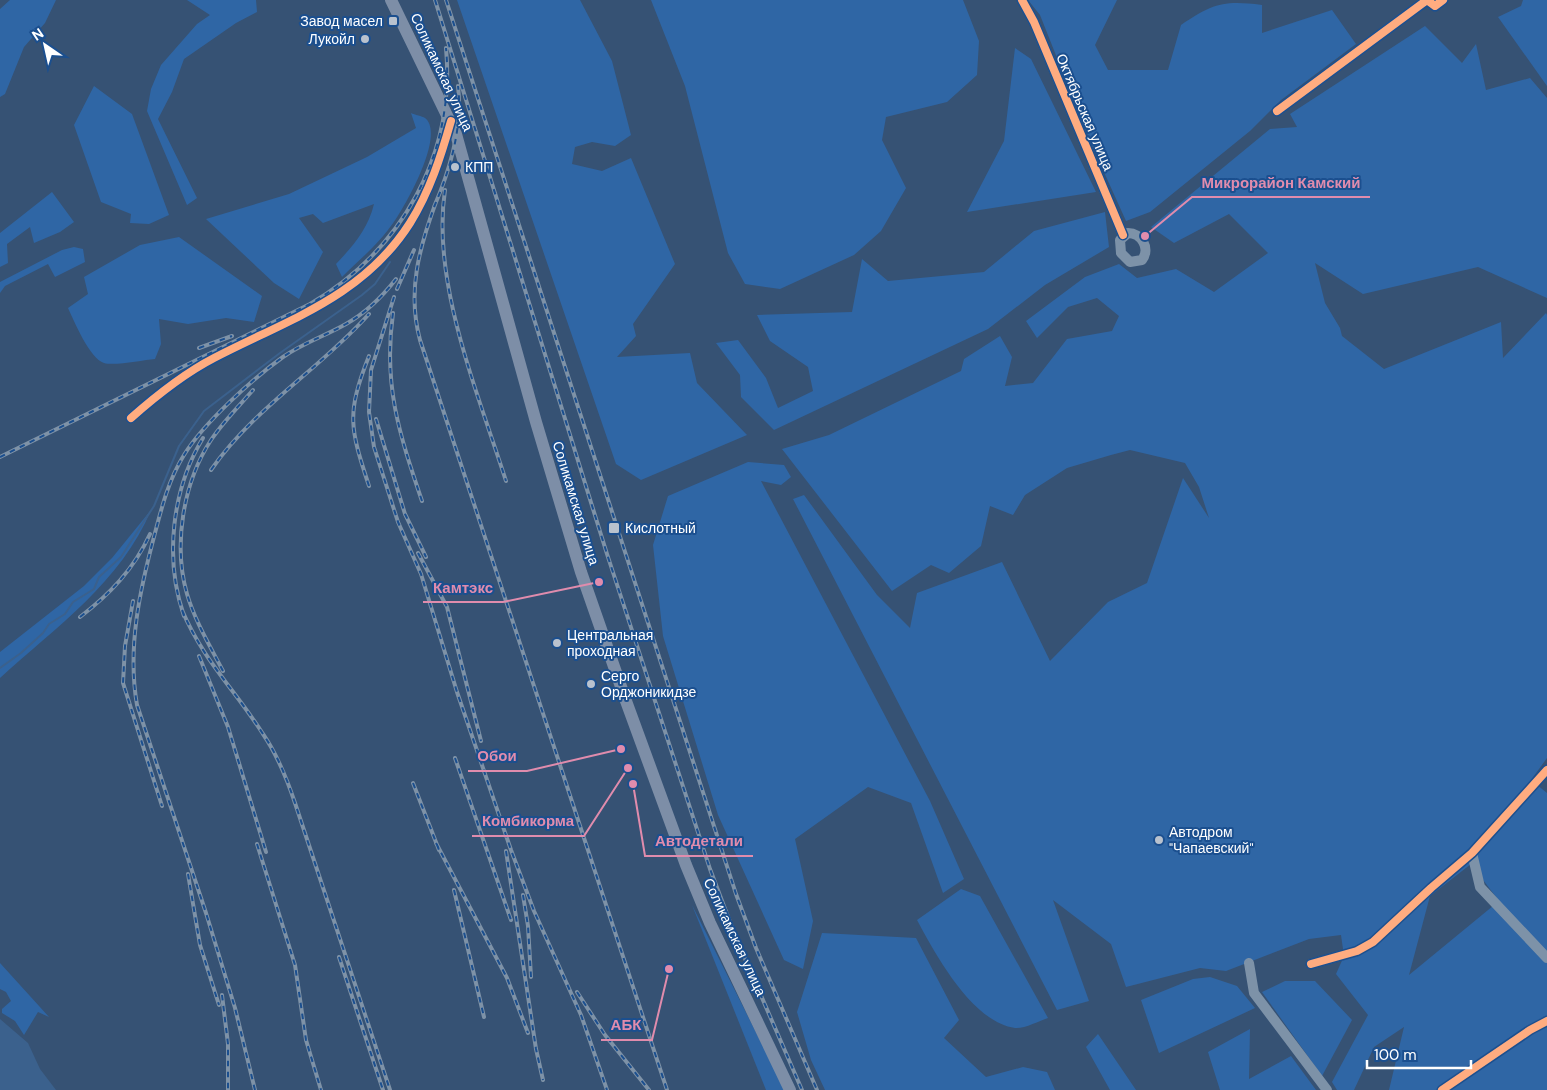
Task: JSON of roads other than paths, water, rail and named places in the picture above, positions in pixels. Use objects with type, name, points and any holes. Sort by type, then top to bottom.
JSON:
[{"type":"main road","name":"Соликамская улица","points":[[392,0],[451,121],[461,148],[536,422],[582,576],[604,642],[697,890],[790,1090]]},
{"type":"street","name":"Октябрьская улица","points":[[1022,0],[1034,22],[1124,235]]},
{"type":"street","points":[[1277,111],[1427,0],[1435,6],[1442,0]]},
{"type":"street","points":[[131,418],[182,377],[214,358],[313,311],[342,292],[371,268],[403,234],[419,208],[438,164],[451,121]]},
{"type":"street","points":[[1311,964],[1357,951],[1373,942],[1472,853],[1547,770]]},
{"type":"street","points":[[1472,853],[1480,887],[1547,958]]},
{"type":"street","points":[[1249,964],[1254,993],[1327,1090]]},
{"type":"street","points":[[1442,1090],[1547,1021]]},
{"type":"waterway","points":[[0,668],[21,653],[43,633],[49,624],[65,614],[73,602],[94,589],[99,577],[121,557],[154,506],[179,446],[204,411],[280,353],[362,295],[375,284],[390,262]]},
{"type":"railway","points":[[435,0],[607,554],[710,869],[736,938],[802,1090]]},
{"type":"railway","points":[[446,0],[736,894],[756,948],[817,1090]]},
{"type":"railway","points":[[0,457],[310,304],[342,282],[371,257],[396,228],[416,196],[431,162],[442,126],[447,88],[446,48]]},
{"type":"railway","points":[[434,207],[450,163],[457,133],[459,117],[458,86]]},
{"type":"railway","points":[[445,190],[442,225],[451,299],[471,375],[506,481]]},
{"type":"railway","points":[[436,202],[424,236],[415,287],[416,322],[420,340],[667,1090]]},
{"type":"railway","points":[[397,289],[414,250]]},
{"type":"railway","points":[[255,1090],[235,1008],[206,913],[137,705],[133,662],[140,597],[166,493],[179,464],[192,443],[229,403],[271,366],[291,352],[354,319],[380,298],[396,279]]},
{"type":"railway","points":[[394,297],[371,370],[369,412],[374,447],[398,522],[421,574],[457,692],[511,850],[534,911],[581,1015],[607,1090]]},
{"type":"railway","points":[[393,313],[390,363],[395,408],[406,453],[422,501]]},
{"type":"railway","points":[[211,470],[247,427],[330,353],[369,314]]},
{"type":"railway","points":[[199,348],[232,336]]},
{"type":"railway","points":[[369,356],[357,393],[353,421],[358,449],[369,486]]},
{"type":"railway","points":[[223,671],[198,624],[187,594],[181,555],[183,515],[193,475],[201,457],[221,427],[253,390]]},
{"type":"railway","points":[[376,419],[405,514],[426,557]]},
{"type":"railway","points":[[184,616],[174,571],[174,525],[184,479],[192,458],[203,438]]},
{"type":"railway","points":[[80,617],[111,590],[129,570],[150,534]]},
{"type":"railway","points":[[418,553],[447,607],[481,741]]},
{"type":"railway","points":[[133,601],[125,646],[123,683],[162,806]]},
{"type":"railway","points":[[182,610],[190,628],[209,660],[263,734],[282,768],[390,1090]]},
{"type":"railway","points":[[199,656],[228,727],[266,852]]},
{"type":"railway","points":[[455,758],[511,920]]},
{"type":"railway","points":[[413,783],[439,850]]},
{"type":"railway","points":[[436,843],[507,978],[528,1033]]},
{"type":"railway","points":[[257,844],[295,965],[306,1040],[321,1090]]},
{"type":"railway","points":[[506,851],[536,1049],[543,1080]]},
{"type":"railway","points":[[188,874],[200,945],[219,1005]]},
{"type":"railway","points":[[454,890],[484,1017]]},
{"type":"railway","points":[[523,895],[528,926],[531,977]]},
{"type":"railway","points":[[339,957],[383,1090]]},
{"type":"railway","points":[[577,992],[605,1035],[649,1090]]},
{"type":"railway","points":[[222,995],[228,1044],[228,1090]]},
{"type":"place","name":"Завод масел","points":[[393,21]]},
{"type":"place","name":"Лукойл","points":[[365,39]]},
{"type":"place","name":"КПП","points":[[455,167]]},
{"type":"place","name":"Микрорайон Камский","points":[[1145,236]]},
{"type":"place","name":"Кислотный","points":[[614,528]]},
{"type":"place","name":"Камтэкс","points":[[599,582]]},
{"type":"place","name":"Центральная проходная","points":[[557,643]]},
{"type":"place","name":"Серго Орджоникидзе","points":[[591,684]]},
{"type":"place","name":"Обои","points":[[621,749]]},
{"type":"place","name":"Комбикорма","points":[[628,768]]},
{"type":"place","name":"Автодетали","points":[[633,784]]},
{"type":"place","name":"Автодром \"Чапаевский\"","points":[[1159,840]]},
{"type":"place","name":"АБК","points":[[669,969]]}]
